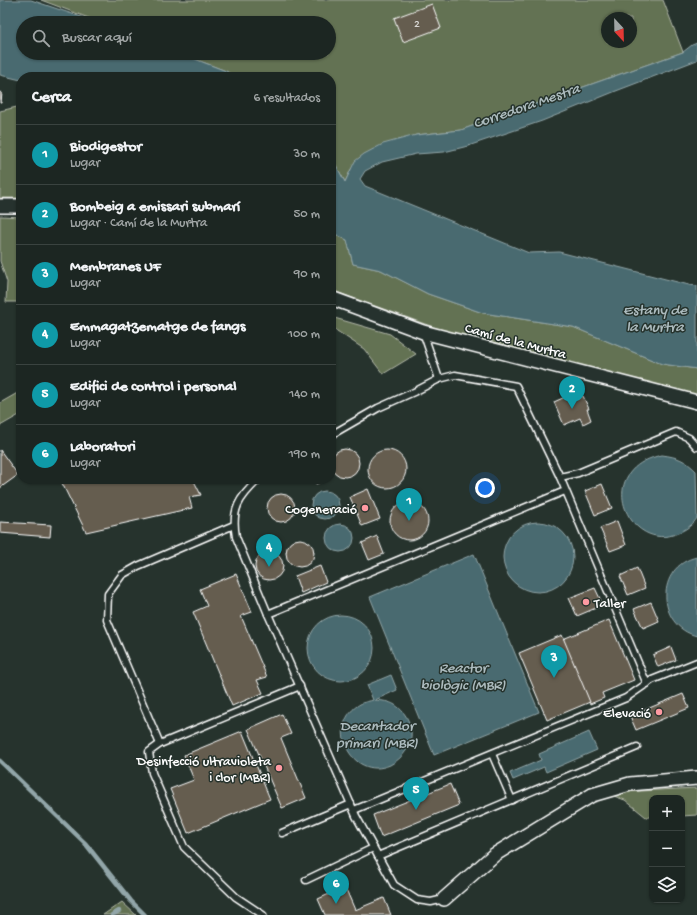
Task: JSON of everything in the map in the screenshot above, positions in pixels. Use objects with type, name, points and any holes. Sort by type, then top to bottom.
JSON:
[{"type":"street","points":[[0,206],[16,206]]},
{"type":"street","name":"Camí de la Murtra","points":[[336,300],[423,332],[697,402]]},
{"type":"street","points":[[444,899],[494,855],[592,795],[630,784],[697,778]]},
{"type":"lane","points":[[423,332],[439,379]]},
{"type":"lane","points":[[336,432],[378,408],[439,379],[454,375],[516,386],[560,477],[647,684]]},
{"type":"lane","points":[[560,477],[578,473],[676,432],[689,438],[697,447]]},
{"type":"lane","points":[[254,484],[244,493],[236,508],[234,525],[236,537],[352,807],[394,885],[417,900],[431,902],[444,899]]},
{"type":"lane","points":[[268,614],[565,491]]},
{"type":"lane","points":[[160,744],[106,620],[108,594],[122,575],[138,566],[234,525]]},
{"type":"lane","points":[[282,833],[492,754],[626,698],[652,680],[697,662]]},
{"type":"lane","points":[[263,915],[236,897],[184,847],[152,773],[149,752],[160,744],[300,686]]},
{"type":"lane","points":[[378,856],[637,747]]},
{"type":"lane","points":[[492,754],[512,800]]},
{"type":"lane","points":[[306,880],[374,848]]},
{"type":"green space","points":[[41,0],[663,0],[683,52],[461,130],[416,135],[351,169],[345,182],[336,165],[336,72],[228,72],[197,60],[336,60],[336,16],[83,16]]},
{"type":"green space","points":[[16,107],[16,198],[0,198],[0,111]]},
{"type":"green space","points":[[0,216],[16,217],[16,302],[6,302],[7,282],[0,261]]},
{"type":"green space","points":[[336,234],[347,240],[353,264],[381,270],[428,294],[483,313],[573,327],[662,364],[697,369],[697,397],[450,333],[336,292]]},
{"type":"green space","points":[[336,318],[390,334],[416,354],[383,374],[364,349],[336,330]]},
{"type":"green space","points":[[16,394],[16,417],[0,426],[0,403]]},
{"type":"green space","points":[[697,788],[697,815],[685,816],[685,795],[649,795],[649,817],[646,817],[625,800],[611,795],[622,792]]},
{"type":"green space","points":[[122,902],[136,915],[103,915]]},
{"type":"water","points":[[0,0],[31,0],[78,16],[16,16],[16,60],[197,60],[228,72],[16,72],[16,79],[0,75]]},
{"type":"water","name":"Estany de la Murtra","points":[[697,43],[697,60],[542,121],[468,146],[444,152],[416,154],[382,162],[365,171],[360,179],[365,186],[529,253],[559,252],[697,286],[697,369],[662,364],[573,327],[483,313],[428,294],[381,270],[353,264],[347,240],[336,234],[336,165],[345,182],[355,161],[364,154],[383,144],[416,135],[461,130],[683,52]]},
{"type":"water","points":[[662,455],[681,460],[696,471],[697,518],[691,525],[681,532],[661,537],[645,532],[633,522],[625,508],[623,492],[627,477],[640,464]]},
{"type":"water","points":[[325,491],[335,495],[339,505],[335,515],[325,519],[315,515],[311,505],[315,495]]},
{"type":"water","points":[[531,522],[545,522],[558,528],[567,537],[573,550],[571,570],[563,582],[545,592],[531,592],[518,586],[509,577],[503,564],[503,550],[509,537],[518,528]]},
{"type":"water","points":[[340,524],[350,528],[354,538],[350,548],[340,552],[330,548],[326,538],[330,528]]},
{"type":"water","name":"Reactor biològic (MBR)","points":[[474,554],[539,712],[434,755],[370,597]]},
{"type":"water","points":[[697,557],[697,636],[684,630],[674,621],[668,609],[666,596],[668,583],[674,572],[683,563]]},
{"type":"water","name":"Decantador primari (MBR)","points":[[341,615],[354,617],[364,625],[372,635],[374,648],[372,661],[364,671],[354,679],[341,681],[328,679],[318,671],[310,661],[308,648],[310,635],[318,625],[328,617]]},
{"type":"water","name":"Decantador primari (MBR)","points":[[391,675],[397,690],[375,700],[385,701],[400,708],[407,717],[411,728],[411,740],[404,754],[399,759],[390,765],[376,768],[364,765],[354,758],[347,748],[343,736],[344,724],[350,712],[362,703],[373,700],[367,685]]},
{"type":"water","points":[[589,732],[597,750],[546,772],[544,767],[513,780],[510,773],[541,760],[539,754]]},
{"type":"building","points":[[432,4],[441,28],[403,42],[394,18]]},
{"type":"building","points":[[0,92],[2,93],[1,103],[0,103]]},
{"type":"building","points":[[574,393],[577,399],[583,396],[589,409],[587,409],[591,420],[583,424],[580,418],[564,425],[554,402]]},
{"type":"building","points":[[345,449],[350,450],[355,453],[358,458],[358,468],[355,473],[345,477],[336,474],[336,452]]},
{"type":"building","points":[[0,450],[16,472],[16,476],[0,488]]},
{"type":"building","points":[[387,450],[397,453],[403,459],[406,469],[403,479],[397,485],[387,488],[377,485],[371,479],[368,469],[371,459],[377,453]]},
{"type":"building","points":[[62,484],[196,484],[201,495],[189,497],[192,508],[86,532]]},
{"type":"building","points":[[602,484],[612,508],[595,515],[585,491]]},
{"type":"building","name":"Cogeneració","points":[[368,489],[380,519],[362,526],[350,497]]},
{"type":"building","points":[[281,494],[291,498],[295,508],[291,518],[281,522],[271,518],[267,508],[271,498]]},
{"type":"building","points":[[409,502],[419,505],[425,511],[428,521],[425,531],[419,537],[409,540],[399,537],[393,531],[390,521],[393,511],[399,505]]},
{"type":"building","points":[[617,521],[626,545],[610,551],[600,528]]},
{"type":"building","points":[[0,522],[51,525],[50,537],[0,533]]},
{"type":"building","points":[[377,536],[384,554],[369,560],[362,543]]},
{"type":"building","points":[[300,539],[310,543],[314,553],[310,563],[300,567],[290,563],[286,553],[290,543]]},
{"type":"building","points":[[269,552],[279,556],[283,566],[279,576],[269,580],[259,576],[255,566],[259,556]]},
{"type":"building","points":[[320,566],[326,582],[301,593],[295,576]]},
{"type":"building","points":[[637,568],[645,588],[628,595],[620,576]]},
{"type":"building","points":[[236,574],[252,612],[241,616],[267,677],[257,680],[263,693],[232,706],[193,612],[207,606],[200,589]]},
{"type":"building","name":"Taller","points":[[595,588],[603,605],[577,616],[569,598]]},
{"type":"building","points":[[651,602],[659,621],[643,628],[634,609]]},
{"type":"building","points":[[609,620],[634,680],[602,693],[604,698],[590,704],[563,639]]},
{"type":"building","points":[[562,635],[590,702],[547,720],[519,653]]},
{"type":"building","points":[[671,647],[676,660],[658,667],[653,655]]},
{"type":"building","name":"Elevació","points":[[683,694],[689,708],[636,730],[630,716]]},
{"type":"building","name":"Desinfecció ultravioleta i clor (MBR)","points":[[282,714],[291,734],[281,738],[306,798],[282,808],[248,729]]},
{"type":"building","points":[[242,731],[270,799],[188,833],[170,789],[194,780],[184,755]]},
{"type":"building","points":[[450,784],[459,805],[381,837],[373,815]]},
{"type":"building","points":[[345,887],[355,910],[384,898],[391,915],[325,915],[318,899]]},
{"type":"waterway","points":[[0,761],[85,843],[131,901],[145,915]]},
{"type":"waterway","points":[[112,915],[119,911]]},
{"type":"place","name":"Bombeig a emissari submarí","points":[[572,409]]},
{"type":"place","name":"Cogeneració","points":[[365,508]]},
{"type":"place","name":"Biodigestor","points":[[409,521]]},
{"type":"place","name":"Emmagatzematge de fangs","points":[[269,567]]},
{"type":"place","name":"Taller","points":[[586,602]]},
{"type":"place","name":"Membranes UF","points":[[554,678]]},
{"type":"place","name":"Elevació","points":[[659,712]]},
{"type":"place","name":"Desinfecció ultravioleta i clor (MBR)","points":[[279,768]]},
{"type":"place","name":"Edifici de control i personal","points":[[416,810]]},
{"type":"place","name":"Laboratori","points":[[336,904]]},
{"type":"water label","name":"Corredora Mestra","points":[[526,105]]}]
